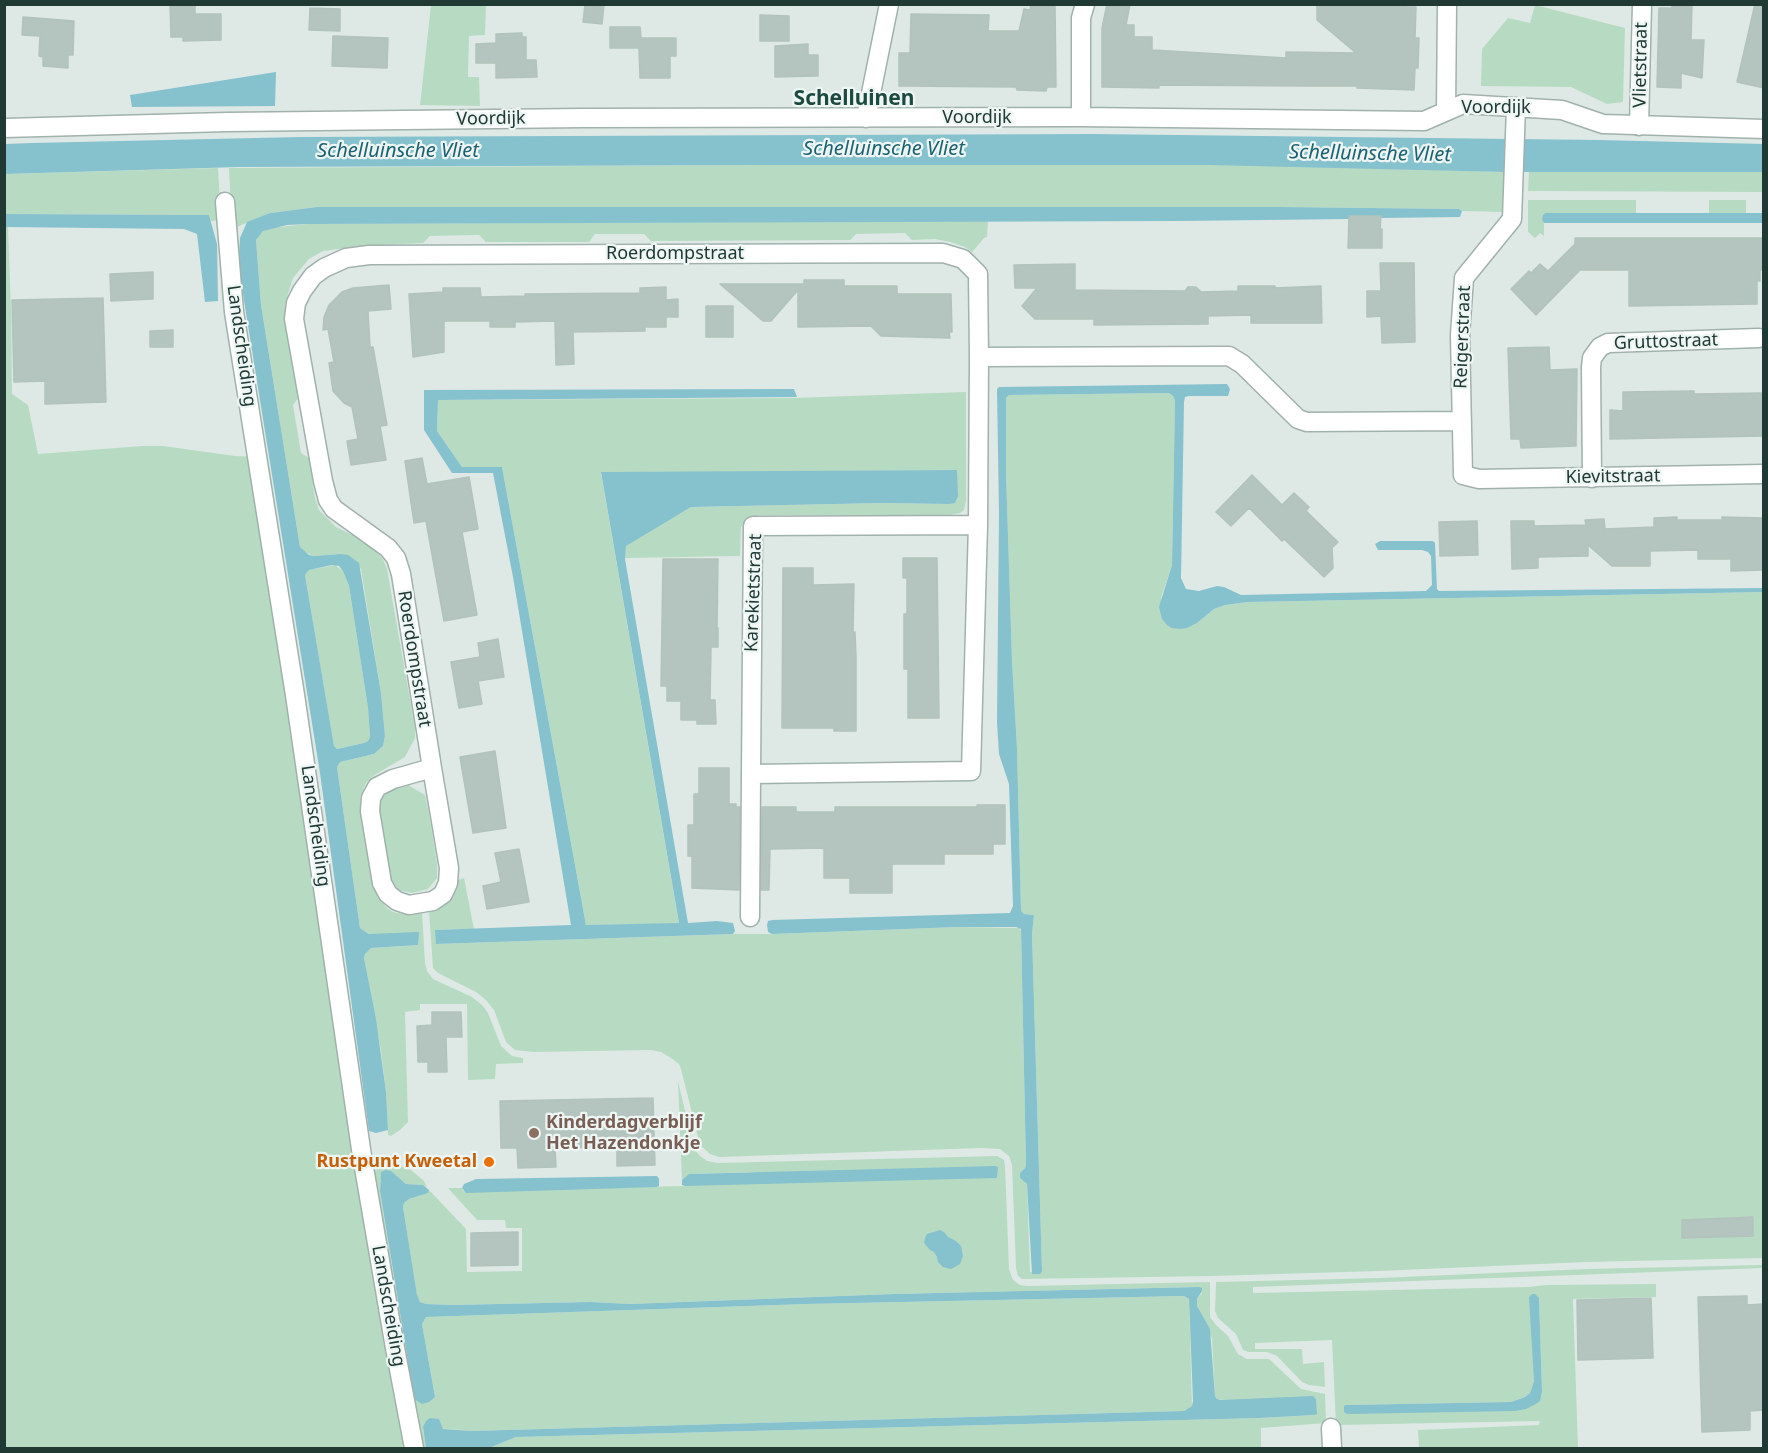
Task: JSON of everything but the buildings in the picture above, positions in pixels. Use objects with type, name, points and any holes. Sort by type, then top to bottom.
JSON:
[{"type":"street","points":[[866,118],[889,4]]},
{"type":"street","points":[[1081,117],[1081,18],[1084,4]]},
{"type":"street","points":[[1446,111],[1447,4]]},
{"type":"street","name":"Vlietstraat","points":[[1639,126],[1642,4]]},
{"type":"street","name":"Voordijk","points":[[4,128],[583,118],[1081,117],[1424,121],[1463,104],[1562,110],[1603,124],[1764,129]]},
{"type":"street","name":"Reigerstraat","points":[[1463,475],[1460,335],[1464,278],[1512,219],[1516,107]]},
{"type":"street","name":"Landscheiding","points":[[225,202],[234,312],[295,695],[362,1156],[414,1449]]},
{"type":"street","name":"Roerdompstraat","points":[[432,768],[393,779],[377,787],[371,798],[371,822],[382,883],[388,894],[397,902],[409,904],[433,901],[443,894],[448,883],[449,868],[401,574],[396,558],[388,548],[334,509],[328,500],[323,481],[294,319],[296,303],[313,276],[346,258],[369,255],[943,253],[963,259],[978,273],[979,357]]},
{"type":"street","name":"Gruttostraat","points":[[1592,478],[1591,367],[1592,358],[1600,347],[1608,343],[1759,338]]},
{"type":"street","points":[[750,774],[971,771],[978,525],[979,357],[1229,356],[1242,364],[1298,419],[1307,422],[1462,421]]},
{"type":"street","name":"Kievitstraat","points":[[1463,475],[1479,479],[1764,474]]},
{"type":"street","name":"Karekietstraat","points":[[750,917],[753,525],[978,525]]},
{"type":"street","points":[[1331,1428],[1332,1449]]},
{"type":"green space","points":[[431,5],[486,5],[485,35],[469,36],[468,77],[479,77],[480,106],[420,105]]},
{"type":"green space","points":[[1535,5],[1625,28],[1623,102],[1607,104],[1571,87],[1481,86],[1482,49],[1508,18],[1530,23]]},
{"type":"green space","points":[[1271,165],[1504,172],[1502,212],[1459,209],[1281,207],[317,207],[270,213],[232,229],[229,168]]},
{"type":"green space","points":[[218,168],[221,220],[211,221],[209,215],[5,214],[5,174]]},
{"type":"green space","points":[[1529,172],[1763,172],[1763,192],[1528,191]]},
{"type":"green space","points":[[1528,200],[1636,200],[1636,213],[1545,213],[1542,220],[1544,236],[1540,233],[1535,238],[1528,232]]},
{"type":"green space","points":[[1709,200],[1746,200],[1746,213],[1709,213]]},
{"type":"green space","points":[[988,221],[987,237],[972,252],[965,247],[935,239],[912,240],[905,233],[856,234],[850,240],[651,241],[644,234],[595,234],[589,242],[486,242],[479,235],[430,236],[423,243],[361,246],[323,251],[309,259],[293,278],[285,304],[285,322],[299,397],[293,405],[301,453],[309,458],[319,510],[336,527],[367,542],[383,559],[387,569],[415,728],[415,738],[405,757],[373,776],[366,783],[360,797],[360,808],[376,892],[380,900],[393,912],[402,914],[422,912],[427,971],[433,979],[472,997],[482,1005],[488,1013],[501,1046],[512,1056],[523,1058],[523,1063],[496,1064],[495,1079],[468,1080],[467,1004],[420,1004],[420,1010],[405,1012],[408,1122],[391,1136],[388,1135],[381,1051],[364,958],[366,952],[371,948],[418,945],[369,934],[360,928],[337,767],[340,762],[374,754],[383,746],[385,736],[381,693],[361,569],[348,556],[341,554],[314,556],[304,552],[300,547],[261,305],[256,240],[258,236],[270,228],[308,224]]},
{"type":"green space","points":[[4,227],[8,227],[12,394],[28,405],[38,454],[163,446],[254,457],[408,1448],[5,1448]]},
{"type":"green space","points":[[966,392],[966,501],[964,510],[960,513],[950,515],[758,515],[746,520],[741,527],[740,556],[625,558],[626,545],[691,507],[949,504],[957,470],[601,473],[679,924],[586,925],[502,467],[462,467],[437,431],[438,400],[792,398]]},
{"type":"green space","points":[[1169,393],[1175,400],[1172,565],[1161,598],[1197,623],[1214,609],[1248,602],[1763,592],[1763,1258],[1212,1276],[1022,1279],[1018,1276],[1016,1268],[1012,1165],[1009,1156],[1000,1149],[719,1157],[710,1154],[700,1145],[681,1069],[679,1064],[671,1058],[661,1052],[651,1050],[534,1052],[515,1050],[506,1042],[494,1010],[486,1000],[433,968],[429,911],[449,900],[455,892],[458,880],[464,878],[474,929],[436,930],[436,944],[958,927],[1019,928],[1021,931],[1026,1165],[1020,1173],[1020,1178],[1027,1184],[1030,1272],[1042,1271],[1032,934],[1034,915],[1021,912],[1006,472],[1006,398],[1009,395]]},
{"type":"green space","points":[[335,565],[343,571],[349,586],[368,708],[370,737],[364,743],[337,749],[334,747],[305,575],[309,570]]},
{"type":"green space","points":[[408,785],[425,795],[437,863],[437,878],[428,889],[412,893],[398,890],[388,875],[379,809],[382,796],[391,788]]},
{"type":"green space","points":[[678,1081],[694,1149],[707,1161],[718,1163],[997,1156],[1004,1160],[1005,1166],[1009,1269],[1013,1280],[1020,1285],[1027,1286],[1210,1282],[1210,1317],[1228,1336],[1238,1354],[1247,1359],[1269,1359],[1301,1389],[1325,1394],[1326,1423],[1261,1428],[1261,1448],[489,1448],[516,1437],[1260,1418],[1317,1413],[1217,1399],[1212,1338],[1197,1306],[1197,1299],[1202,1293],[1199,1287],[894,1294],[631,1304],[590,1302],[453,1305],[420,1302],[417,1296],[403,1207],[409,1199],[428,1193],[429,1190],[466,1229],[467,1272],[522,1271],[522,1228],[506,1228],[505,1220],[477,1220],[448,1188],[462,1188],[463,1191],[685,1186],[755,1172],[690,1174],[682,1180]]},
{"type":"green space","points":[[392,1163],[411,1170],[424,1181],[427,1187],[406,1184],[393,1173],[380,1180],[380,1192],[414,1399],[435,1397],[422,1324],[426,1317],[806,1304],[1184,1296],[1189,1299],[1192,1406],[1184,1411],[472,1431],[423,1427],[426,1448],[418,1448],[373,1174],[378,1166]]},
{"type":"green space","points":[[1763,1265],[1763,1268],[1253,1287],[1253,1293],[1656,1284],[1656,1297],[1573,1299],[1578,1448],[1419,1448],[1418,1430],[1539,1425],[1540,1421],[1336,1425],[1332,1340],[1255,1343],[1255,1349],[1302,1349],[1303,1364],[1324,1362],[1325,1387],[1309,1385],[1302,1382],[1277,1356],[1267,1352],[1243,1350],[1236,1334],[1218,1318],[1215,1311],[1216,1282]],"holes":[[[1539,1298],[1541,1397],[1514,1411],[1346,1405],[1511,1402],[1525,1397],[1530,1393],[1534,1381]]]},
{"type":"water","points":[[276,72],[275,106],[132,107],[130,95]]},
{"type":"water","name":"Schelluinsche Vliet","points":[[1092,134],[1764,144],[1763,172],[1504,172],[1209,165],[770,165],[240,167],[5,174],[5,144],[32,143],[301,137]]},
{"type":"water","points":[[317,207],[1281,207],[1459,209],[1462,211],[1460,217],[1350,216],[1349,219],[1179,221],[308,224],[287,225],[263,231],[256,240],[261,305],[300,547],[309,555],[348,555],[359,563],[381,693],[385,736],[383,746],[374,754],[340,762],[337,767],[360,928],[369,934],[419,932],[418,945],[371,948],[364,958],[376,1019],[386,1092],[388,1130],[376,1133],[369,1131],[320,773],[241,282],[240,238],[247,222],[270,213]],"holes":[[[332,565],[339,566],[349,586],[368,708],[370,737],[364,743],[337,749],[334,746],[305,575],[309,570]]]},
{"type":"water","points":[[1545,213],[1763,213],[1764,223],[1544,223],[1542,220]]},
{"type":"water","points":[[5,214],[209,215],[217,244],[218,301],[205,302],[197,234],[184,229],[5,227]]},
{"type":"water","points":[[1227,384],[1230,389],[1228,396],[1189,396],[1185,397],[1184,402],[1181,578],[1186,589],[1199,591],[1217,586],[1241,595],[1426,591],[1432,585],[1431,556],[1428,552],[1378,550],[1375,544],[1380,541],[1433,541],[1439,591],[1763,588],[1763,592],[1248,602],[1214,609],[1187,628],[1172,628],[1162,619],[1159,607],[1172,565],[1175,400],[1173,396],[1169,393],[1009,395],[1006,398],[1006,472],[1021,911],[1024,914],[1034,915],[1032,934],[1042,1271],[1040,1274],[1032,1274],[1027,1184],[1020,1178],[1020,1173],[1026,1165],[1021,929],[1016,927],[958,927],[772,934],[768,932],[767,925],[768,921],[772,920],[1010,913],[1013,906],[1009,784],[999,754],[997,722],[999,514],[997,389],[999,387]]},
{"type":"water","points":[[794,389],[797,397],[438,400],[437,431],[462,467],[502,467],[586,925],[679,923],[601,472],[957,470],[958,496],[955,503],[949,504],[691,507],[626,546],[625,559],[688,923],[717,921],[733,923],[735,931],[733,934],[436,944],[435,930],[571,925],[513,577],[493,473],[452,473],[424,430],[424,390]]},
{"type":"water","points":[[998,1167],[997,1178],[682,1185],[682,1180],[689,1174]]},
{"type":"water","points":[[391,1171],[406,1184],[423,1185],[429,1190],[428,1193],[409,1199],[403,1207],[417,1295],[420,1302],[426,1304],[590,1302],[631,1304],[894,1294],[1199,1287],[1202,1291],[1197,1299],[1197,1306],[1210,1329],[1217,1399],[1313,1396],[1316,1399],[1317,1414],[1260,1418],[516,1437],[489,1448],[426,1448],[423,1427],[430,1418],[439,1419],[443,1429],[472,1431],[1184,1411],[1192,1406],[1193,1401],[1189,1299],[1184,1296],[806,1304],[426,1317],[422,1324],[435,1397],[422,1404],[414,1399],[380,1191],[381,1172]]},
{"type":"water","points":[[657,1176],[659,1186],[657,1187],[466,1193],[462,1188],[464,1184],[476,1179]]},
{"type":"water","points":[[940,1230],[961,1246],[963,1256],[960,1264],[951,1269],[943,1267],[934,1252],[924,1243],[927,1234]]},
{"type":"water","points":[[1532,1294],[1539,1298],[1542,1392],[1540,1401],[1536,1404],[1515,1411],[1347,1414],[1344,1412],[1346,1405],[1511,1402],[1525,1397],[1530,1393],[1534,1381],[1529,1297]]},
{"type":"place","name":"Kinderdagverblijf Het Hazendonkje","points":[[534,1133]]},
{"type":"place","name":"Rustpunt Kweetal","points":[[489,1162]]},
{"type":"district","name":"Schelluinen","points":[[854,99]]}]
